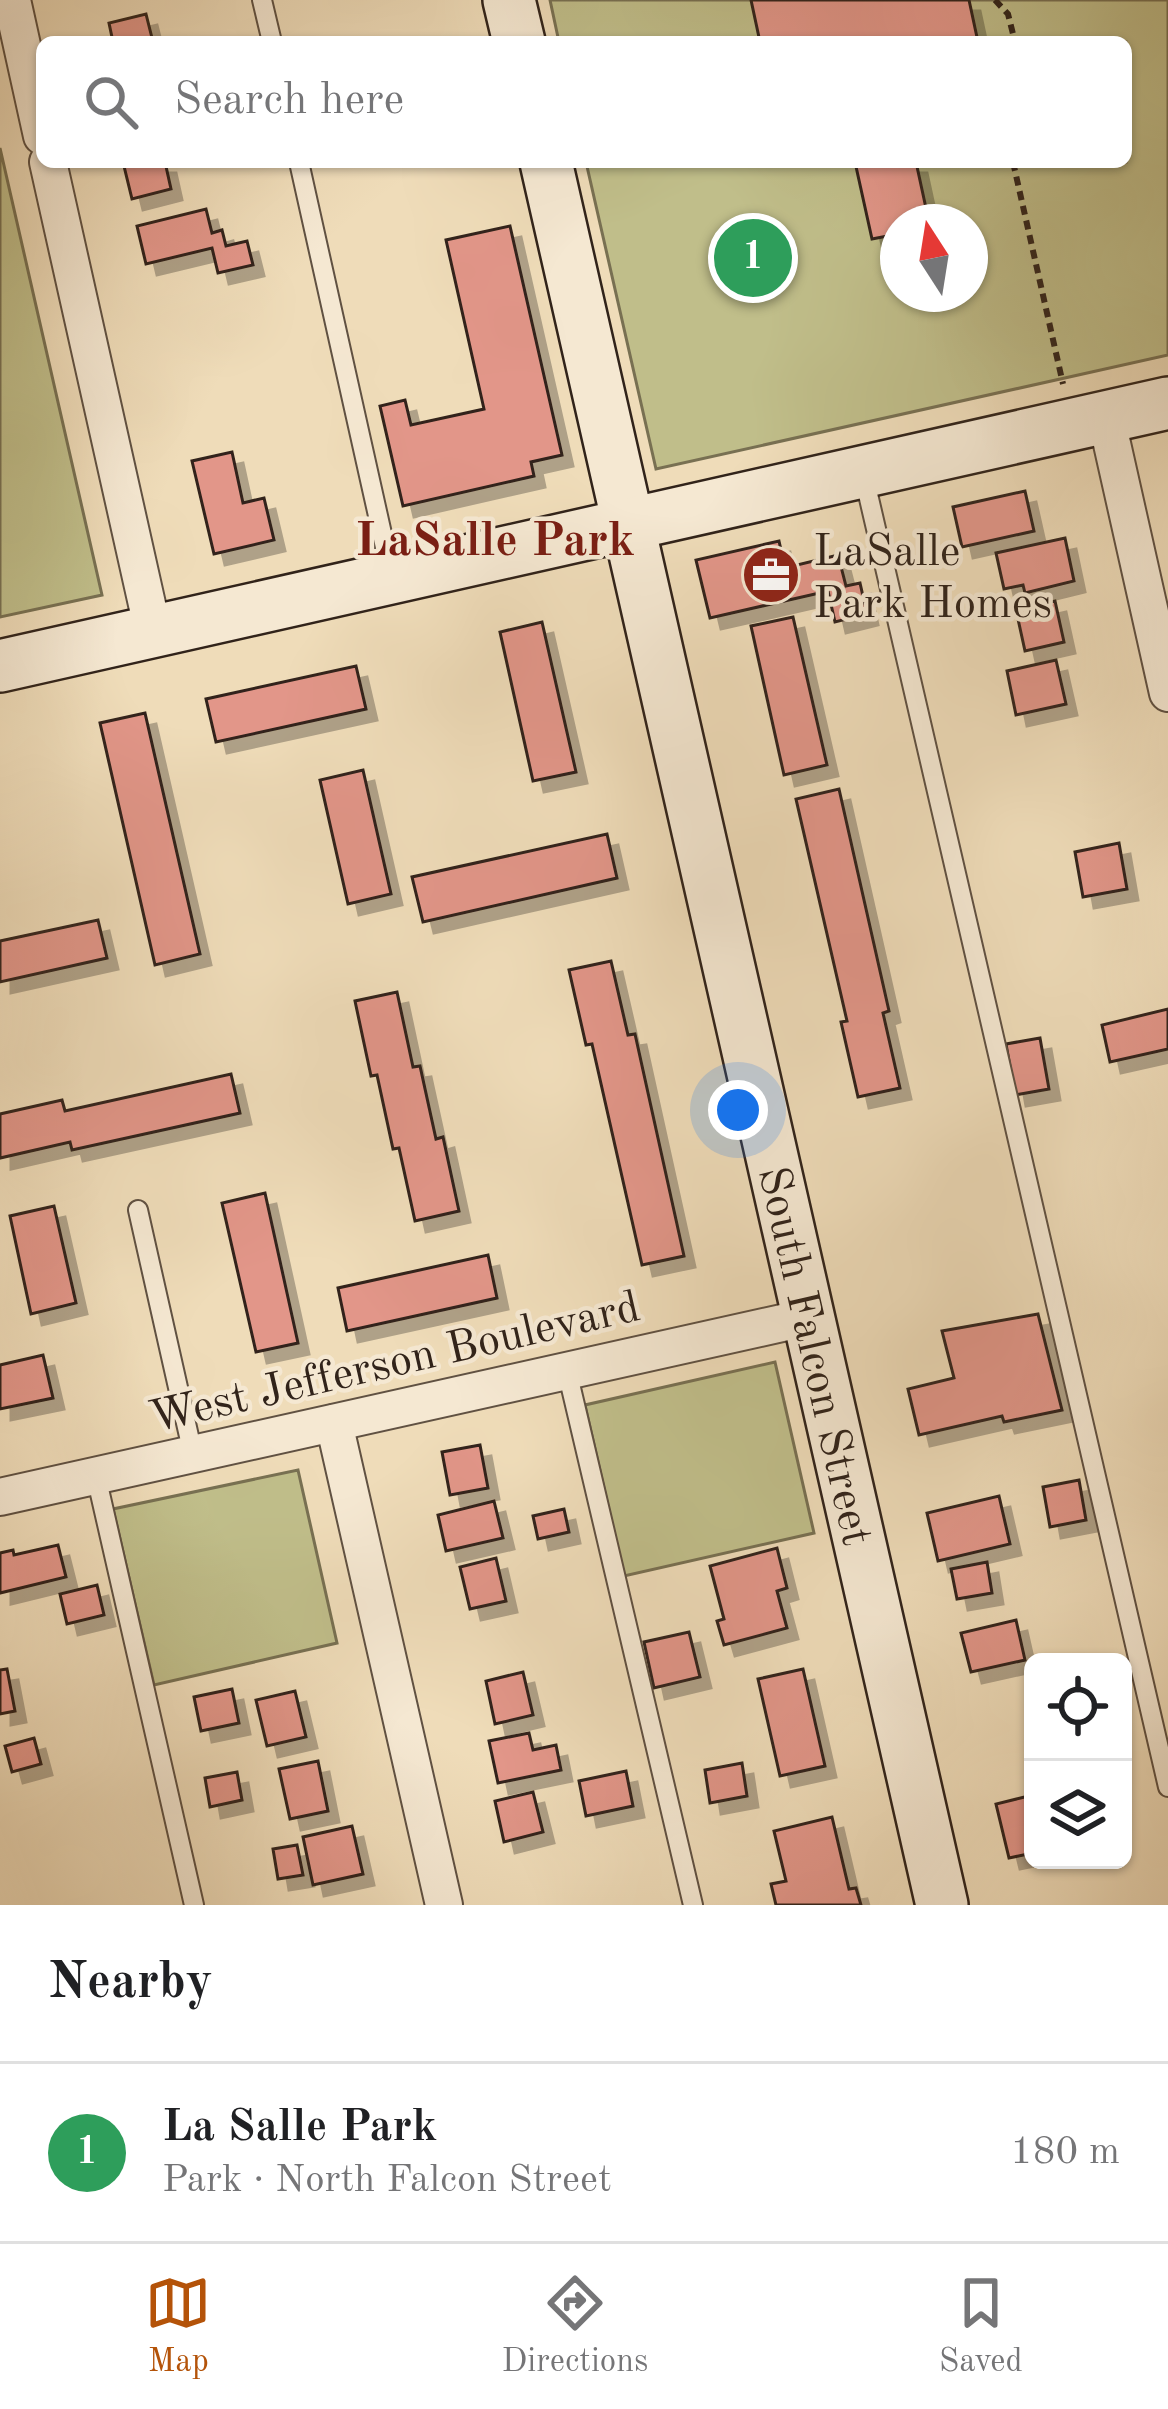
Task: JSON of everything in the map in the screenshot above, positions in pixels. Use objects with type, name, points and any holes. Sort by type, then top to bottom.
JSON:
[{"type":"street","points":[[11,0],[36,110]]},
{"type":"street","points":[[509,0],[518,36]]},
{"type":"street","points":[[49,168],[153,632]]},
{"type":"street","name":"South Falcon Street","points":[[547,168],[942,1905]]},
{"type":"street","points":[[0,666],[1168,403]]},
{"type":"street","points":[[1106,417],[1168,693]]},
{"type":"street","name":"West Jefferson Boulevard","points":[[0,1498],[809,1317]]},
{"type":"street","points":[[334,1423],[444,1905]]},
{"type":"lane","points":[[262,0],[271,36]]},
{"type":"lane","points":[[299,168],[392,579]]},
{"type":"lane","points":[[862,472],[1168,1787]]},
{"type":"lane","points":[[138,1210],[193,1454]]},
{"type":"lane","points":[[567,1372],[693,1905]]},
{"type":"lane","points":[[96,1476],[194,1905]]},
{"type":"path","points":[[995,0],[1008,14],[1014,36]]},
{"type":"path","points":[[1014,168],[1063,384]]},
{"type":"shaded area","points":[[550,0],[1168,0],[1168,355],[656,469],[587,168],[1132,168],[1132,36],[558,36]]},
{"type":"shaded area","points":[[0,148],[102,595],[0,617]]},
{"type":"shaded area","points":[[775,1362],[814,1533],[624,1576],[585,1405]]},
{"type":"shaded area","points":[[298,1470],[337,1643],[154,1685],[113,1509]]},
{"type":"building","points":[[751,0],[969,0],[977,36],[759,36]]},
{"type":"building","points":[[146,14],[152,36],[112,36],[109,23]]},
{"type":"building","points":[[124,168],[166,168],[171,189],[132,199]]},
{"type":"building","points":[[856,168],[917,168],[925,204],[880,204],[880,237],[872,239]]},
{"type":"building","points":[[206,209],[212,233],[222,230],[226,246],[247,241],[253,265],[218,273],[212,248],[146,264],[137,226]]},
{"type":"building","points":[[510,226],[562,455],[531,462],[534,476],[403,506],[380,406],[405,400],[411,425],[484,409],[446,240]]},
{"type":"building","points":[[232,452],[243,503],[264,498],[274,540],[214,554],[192,461]]},
{"type":"building","points":[[1025,491],[1034,531],[962,547],[953,507]]},
{"type":"building","points":[[1065,538],[1074,581],[1025,593],[1023,585],[1004,589],[996,553]]},
{"type":"building","name":"LaSalle Park Homes","points":[[779,541],[785,568],[838,555],[846,586],[860,583],[867,614],[835,622],[828,591],[710,618],[696,560]]},
{"type":"building","points":[[1055,601],[1064,642],[1025,651],[1016,610]]},
{"type":"building","points":[[793,617],[827,765],[784,775],[751,626]]},
{"type":"building","points":[[542,622],[576,772],[533,781],[500,632]]},
{"type":"building","points":[[1056,660],[1066,704],[1016,715],[1007,671]]},
{"type":"building","points":[[356,666],[366,709],[216,742],[206,699]]},
{"type":"building","points":[[145,713],[200,954],[155,965],[100,723]]},
{"type":"building","points":[[363,770],[391,894],[348,904],[320,780]]},
{"type":"building","points":[[839,789],[889,1011],[883,1013],[900,1088],[858,1097],[841,1022],[847,1021],[796,799]]},
{"type":"building","points":[[607,834],[617,878],[423,922],[412,877]]},
{"type":"building","points":[[1119,843],[1127,889],[1083,897],[1075,852]]},
{"type":"building","points":[[98,920],[107,958],[0,982],[0,941]]},
{"type":"building","points":[[611,961],[628,1035],[635,1034],[684,1256],[642,1265],[592,1044],[586,1045],[569,970]]},
{"type":"building","points":[[397,992],[413,1067],[420,1066],[436,1139],[443,1137],[459,1211],[415,1221],[377,1075],[371,1076],[355,1001]]},
{"type":"building","points":[[1168,1009],[1168,1049],[1110,1062],[1102,1025]]},
{"type":"building","points":[[1040,1038],[1049,1089],[1015,1095],[1006,1044]]},
{"type":"building","points":[[231,1074],[240,1113],[72,1150],[70,1142],[0,1158],[0,1114],[62,1100],[65,1111]]},
{"type":"building","points":[[265,1193],[298,1343],[256,1352],[222,1203]]},
{"type":"building","points":[[54,1206],[76,1303],[31,1314],[10,1216]]},
{"type":"building","points":[[488,1255],[497,1298],[347,1331],[338,1288]]},
{"type":"building","points":[[1038,1314],[1062,1410],[1004,1422],[1002,1416],[919,1435],[908,1389],[954,1378],[942,1331]]},
{"type":"building","points":[[43,1355],[53,1398],[0,1409],[0,1365]]},
{"type":"building","points":[[480,1445],[488,1488],[450,1495],[442,1452]]},
{"type":"building","points":[[1079,1480],[1086,1520],[1050,1527],[1043,1487]]},
{"type":"building","points":[[999,1496],[1010,1544],[938,1561],[927,1513]]},
{"type":"building","points":[[494,1501],[503,1538],[446,1551],[438,1515]]},
{"type":"building","points":[[564,1509],[569,1532],[538,1539],[533,1516]]},
{"type":"building","points":[[58,1545],[66,1577],[0,1593],[0,1553],[13,1550],[14,1555]]},
{"type":"building","points":[[777,1548],[787,1588],[777,1591],[787,1628],[724,1645],[717,1621],[724,1619],[710,1566]]},
{"type":"building","points":[[496,1558],[506,1601],[470,1609],[460,1567]]},
{"type":"building","points":[[987,1562],[992,1593],[957,1599],[951,1569]]},
{"type":"building","points":[[97,1585],[104,1615],[67,1624],[60,1594]]},
{"type":"building","points":[[1016,1620],[1024,1660],[971,1672],[961,1633]]},
{"type":"building","points":[[689,1632],[700,1677],[654,1688],[644,1642]]},
{"type":"building","points":[[7,1669],[15,1711],[0,1714],[0,1670]]},
{"type":"building","points":[[803,1669],[825,1766],[780,1776],[758,1679]]},
{"type":"building","points":[[523,1672],[533,1715],[495,1724],[486,1681]]},
{"type":"building","points":[[232,1689],[239,1723],[201,1731],[194,1697]]},
{"type":"building","points":[[295,1691],[306,1737],[267,1746],[256,1700]]},
{"type":"building","points":[[529,1733],[533,1750],[556,1745],[561,1770],[498,1783],[489,1741]]},
{"type":"building","points":[[34,1738],[41,1764],[12,1772],[5,1746]]},
{"type":"building","points":[[318,1761],[328,1811],[290,1819],[279,1769]]},
{"type":"building","points":[[742,1763],[747,1796],[710,1803],[705,1770]]},
{"type":"building","points":[[626,1771],[633,1806],[586,1816],[579,1781]]},
{"type":"building","points":[[237,1772],[242,1800],[210,1807],[205,1778]]},
{"type":"building","points":[[533,1792],[543,1832],[504,1842],[495,1801]]},
{"type":"building","points":[[1024,1797],[1024,1855],[1009,1858],[996,1804]]},
{"type":"building","points":[[832,1817],[849,1889],[856,1888],[861,1905],[776,1905],[771,1884],[786,1881],[774,1831]]},
{"type":"building","points":[[352,1826],[363,1874],[313,1885],[303,1837]]},
{"type":"building","points":[[297,1845],[303,1875],[278,1879],[273,1849]]},
{"type":"place","name":"La Salle Park","points":[[753,258]]},
{"type":"place","name":"LaSalle Park Homes","points":[[771,575]]},
{"type":"district","name":"LaSalle Park","points":[[495,538]]}]
